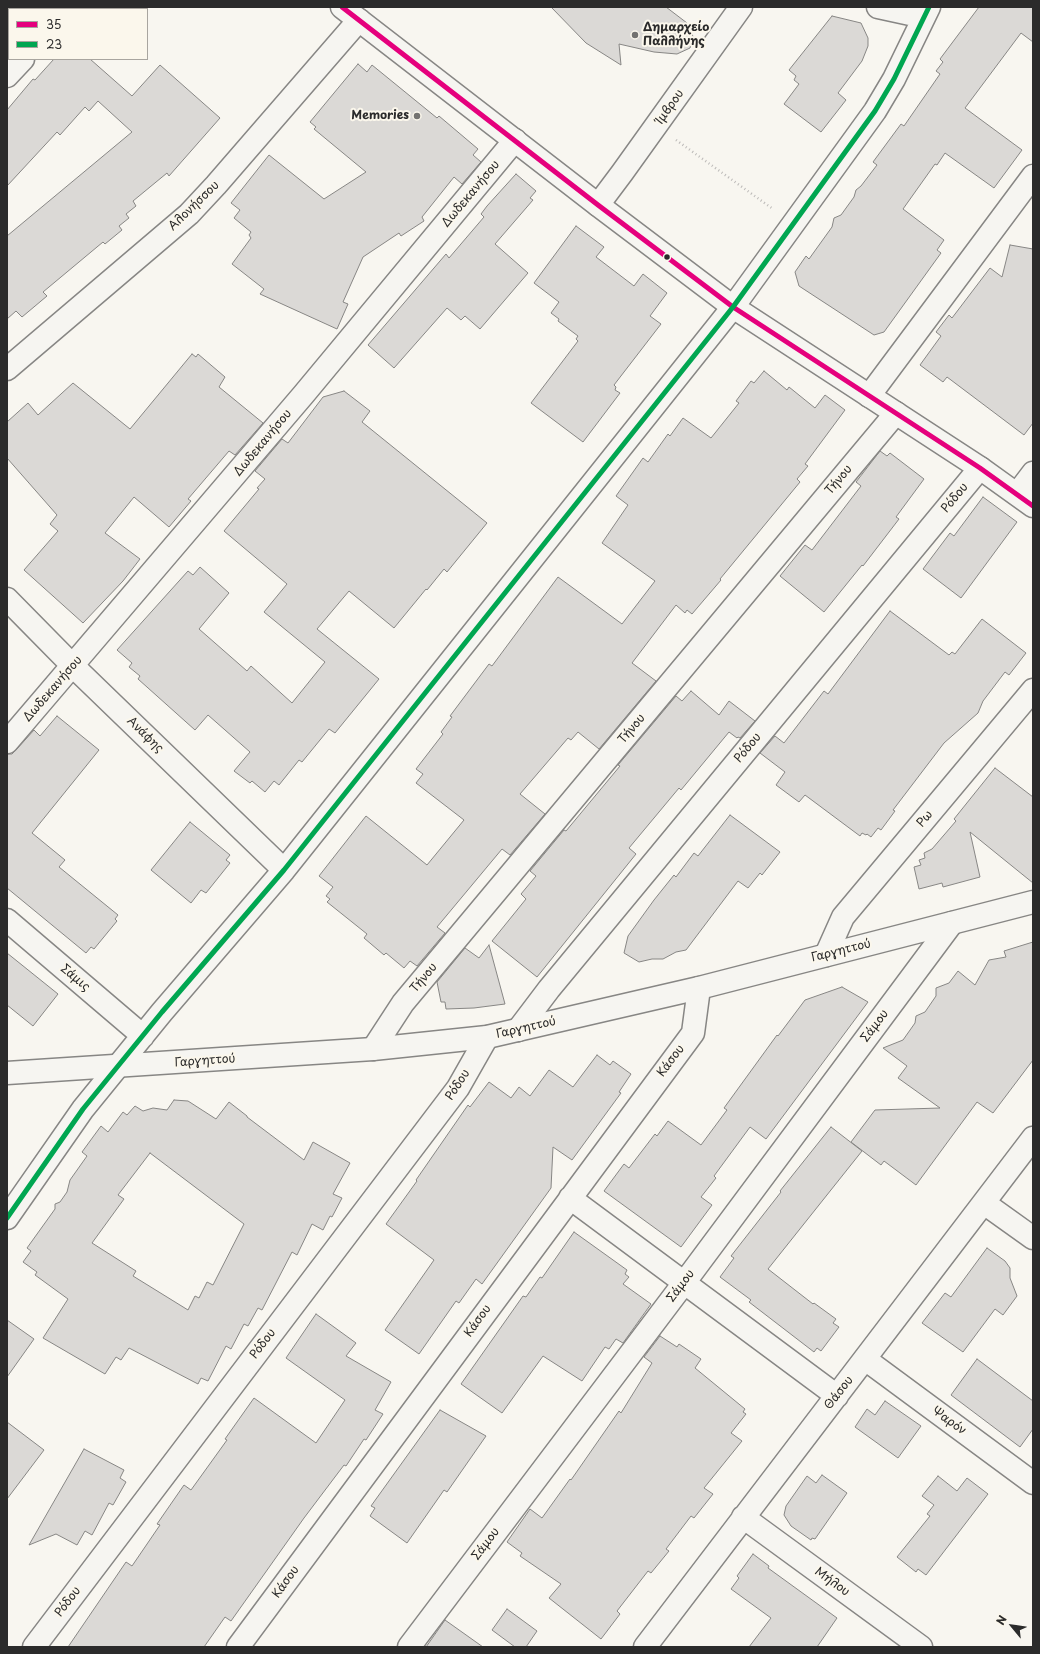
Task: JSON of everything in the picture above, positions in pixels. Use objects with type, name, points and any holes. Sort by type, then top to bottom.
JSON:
[{"type":"street","name":"Ίμβρου","points":[[598,205],[741,7]]},
{"type":"street","points":[[7,1218],[83,1110],[143,1036],[284,870],[733,307],[794,224],[875,111],[894,79],[927,12],[878,7]]},
{"type":"street","points":[[351,13],[598,205],[733,307],[980,468],[1025,500],[1033,473]]},
{"type":"street","name":"Αλονήσσου","points":[[7,369],[189,214],[216,185],[351,13]]},
{"type":"street","points":[[7,76],[22,60]]},
{"type":"street","name":"Δωδεκανήσου","points":[[7,742],[304,394],[515,140]]},
{"type":"street","points":[[869,396],[1033,176]]},
{"type":"street","name":"Τήνου","points":[[373,1049],[403,1002],[896,413]]},
{"type":"street","name":"Ρόδου","points":[[518,1030],[554,983],[980,468]]},
{"type":"street","name":"Ανάφης","points":[[7,599],[73,666],[284,870]]},
{"type":"street","name":"Ρω","points":[[826,955],[843,917],[1033,690]]},
{"type":"street","name":"Γαργηττού","points":[[7,1073],[118,1067],[373,1049],[487,1037],[699,988],[1033,902]]},
{"type":"street","name":"Σάμις","points":[[7,920],[143,1036]]},
{"type":"street","name":"Σάμου","points":[[409,1647],[952,923]]},
{"type":"street","name":"Κάσου","points":[[238,1647],[693,1032],[699,988]]},
{"type":"street","name":"Ρόδου","points":[[34,1647],[458,1088],[487,1037]]},
{"type":"street","name":"Θάσου","points":[[645,1647],[1033,1138]]},
{"type":"street","points":[[570,1198],[837,1396]]},
{"type":"street","points":[[984,1203],[1033,1238]]},
{"type":"street","name":"Ψαρόν","points":[[865,1359],[1033,1483]]},
{"type":"street","name":"Μήλου","points":[[744,1517],[921,1647]]},
{"type":"path","points":[[656,126],[794,224]]},
{"type":"building","name":"Δημαρχείο Παλλήνης","points":[[551,7],[666,7],[687,23],[692,30],[693,39],[690,48],[677,54],[654,52],[619,44],[621,65],[586,43]]},
{"type":"building","points":[[979,7],[1033,7],[1033,42],[1021,33],[965,108],[1022,150],[994,188],[945,153],[937,165],[935,164],[903,209],[944,240],[937,250],[941,253],[884,332],[874,335],[799,286],[795,272],[806,256],[809,259],[832,227],[834,218],[841,215],[854,197],[856,190],[861,186],[877,165],[873,162],[901,124],[904,126],[940,74],[936,71],[943,62],[940,59]]},
{"type":"building","points":[[832,16],[861,23],[868,38],[868,46],[862,61],[838,93],[846,100],[821,132],[784,104],[799,84],[794,80],[796,76],[789,70]]},
{"type":"building","points":[[53,60],[91,60],[132,96],[160,65],[220,118],[169,176],[167,173],[133,201],[136,206],[126,214],[129,218],[119,226],[122,230],[105,244],[103,242],[43,292],[47,296],[22,317],[16,311],[7,319],[7,236],[132,132],[98,101],[89,111],[85,107],[60,135],[57,132],[7,186],[7,110],[33,79],[35,80]]},
{"type":"building","points":[[358,64],[367,72],[372,65],[437,118],[439,116],[478,149],[473,155],[481,162],[462,184],[454,177],[422,217],[424,221],[401,236],[399,233],[363,257],[343,302],[348,304],[337,329],[260,294],[264,289],[232,264],[251,238],[249,235],[251,232],[234,218],[240,210],[231,203],[269,155],[324,199],[366,172],[314,129],[316,127],[310,122]]},
{"type":"building","points":[[516,174],[536,191],[530,198],[533,200],[495,244],[528,273],[480,329],[465,316],[461,320],[447,308],[394,368],[368,345],[446,254],[449,258],[484,217],[481,214],[487,206]]},
{"type":"building","points":[[576,226],[604,247],[596,257],[634,286],[643,274],[667,293],[650,316],[661,324],[614,385],[616,387],[615,390],[620,393],[583,442],[531,403],[578,341],[576,339],[578,336],[558,321],[559,319],[551,313],[559,302],[534,283]]},
{"type":"building","points":[[1010,245],[1033,249],[1033,423],[1024,435],[947,377],[943,382],[920,365],[941,336],[936,332],[949,315],[952,318],[990,268],[1002,277]]},
{"type":"building","points":[[192,354],[196,357],[198,354],[225,377],[219,387],[263,423],[235,455],[229,451],[188,499],[191,501],[169,527],[134,497],[105,533],[140,559],[123,581],[83,623],[24,570],[58,531],[50,524],[57,515],[7,458],[7,422],[28,403],[38,415],[73,383],[130,429]]},
{"type":"building","points":[[764,371],[787,390],[789,387],[815,408],[825,395],[845,410],[805,464],[808,466],[797,479],[800,482],[720,579],[721,580],[692,614],[687,610],[685,613],[676,605],[632,663],[656,681],[599,749],[578,732],[571,740],[568,738],[520,794],[545,814],[510,855],[502,849],[437,927],[445,933],[417,966],[410,961],[404,968],[386,953],[384,955],[364,938],[367,934],[327,902],[330,899],[326,896],[333,887],[319,876],[366,816],[427,865],[464,820],[416,783],[423,774],[416,769],[443,734],[441,732],[452,717],[450,716],[489,664],[492,666],[558,577],[622,624],[655,581],[602,543],[628,505],[616,496],[643,458],[648,462],[668,434],[670,436],[683,418],[711,438],[739,403],[736,401],[751,381],[754,383]]},
{"type":"building","points":[[344,391],[370,411],[362,422],[487,523],[447,572],[444,569],[394,628],[349,591],[317,629],[379,679],[335,733],[329,729],[302,762],[299,760],[279,785],[274,781],[265,792],[252,781],[250,783],[234,771],[250,752],[208,715],[195,730],[138,679],[140,676],[129,667],[132,663],[117,650],[188,571],[193,575],[200,567],[229,593],[199,629],[247,671],[251,666],[292,703],[325,662],[264,612],[287,584],[224,531],[259,489],[257,488],[265,479],[255,471],[282,439],[288,443],[323,397]]},
{"type":"building","points":[[880,451],[887,456],[890,453],[924,479],[896,517],[899,519],[863,566],[862,565],[824,612],[780,576],[805,545],[812,550],[861,486],[856,482]]},
{"type":"building","points":[[983,497],[1017,522],[961,598],[923,569],[950,533],[954,536]]},
{"type":"building","points":[[890,611],[949,655],[952,652],[955,654],[982,619],[1026,653],[1009,675],[1005,672],[983,701],[978,713],[944,743],[893,810],[895,811],[881,830],[878,828],[871,837],[862,833],[860,836],[805,795],[799,802],[776,785],[785,772],[760,753],[775,736],[784,743],[824,691],[828,694]]},
{"type":"building","points":[[691,691],[719,715],[729,701],[755,721],[740,738],[737,738],[729,732],[681,790],[679,788],[629,848],[636,854],[537,977],[492,941],[526,899],[521,894],[536,876],[530,871],[564,830],[566,831],[620,766],[618,765],[676,696],[682,701]]},
{"type":"building","points":[[57,716],[99,750],[32,833],[65,860],[59,867],[118,915],[115,919],[117,921],[94,949],[91,947],[86,953],[7,888],[7,754],[12,754],[34,730],[40,736]]},
{"type":"building","points":[[995,768],[1033,797],[1033,883],[970,832],[980,877],[943,887],[942,883],[919,889],[914,867],[921,865],[919,860],[925,858],[924,853],[932,849],[956,821],[954,819]]},
{"type":"building","points":[[730,815],[780,852],[762,875],[760,873],[748,888],[738,881],[686,950],[676,952],[663,959],[652,959],[639,962],[624,953],[628,936],[654,900],[674,875],[676,877],[694,853],[698,856]]},
{"type":"building","points":[[190,822],[230,855],[226,860],[230,863],[206,893],[201,890],[191,903],[151,870]]},
{"type":"building","points":[[1033,942],[1033,1060],[993,1113],[977,1102],[916,1185],[884,1161],[881,1165],[851,1142],[875,1110],[940,1108],[898,1078],[907,1066],[883,1048],[903,1040],[915,1023],[916,1016],[925,1012],[936,996],[936,988],[949,983],[958,971],[975,985],[989,960],[1006,957],[1004,951]]},
{"type":"building","points":[[489,945],[505,1004],[474,1008],[446,1009],[445,1002],[441,1002],[437,982],[465,948],[479,958]]},
{"type":"building","points":[[7,953],[58,994],[33,1026],[7,1005]]},
{"type":"building","points":[[842,987],[868,1002],[766,1139],[750,1127],[714,1176],[716,1178],[701,1197],[712,1205],[681,1247],[604,1191],[624,1164],[629,1168],[655,1134],[657,1136],[668,1121],[701,1145],[727,1110],[724,1108],[777,1035],[778,1036],[805,1000]]},
{"type":"building","points":[[597,1055],[610,1065],[613,1061],[631,1074],[619,1092],[621,1093],[572,1160],[553,1147],[551,1188],[482,1284],[476,1279],[459,1303],[456,1301],[419,1354],[385,1330],[434,1260],[386,1224],[468,1105],[470,1107],[489,1082],[511,1098],[519,1087],[530,1096],[549,1070],[573,1087]]},
{"type":"building","points":[[174,1100],[188,1101],[216,1119],[229,1102],[304,1160],[313,1142],[350,1163],[333,1194],[342,1198],[332,1217],[330,1216],[323,1230],[312,1224],[297,1255],[292,1252],[262,1310],[258,1308],[248,1326],[244,1324],[231,1349],[226,1346],[208,1381],[201,1378],[198,1384],[129,1348],[121,1360],[116,1357],[105,1374],[43,1338],[68,1299],[35,1275],[37,1272],[23,1262],[31,1251],[27,1248],[55,1209],[55,1204],[60,1202],[67,1192],[70,1180],[87,1156],[82,1152],[101,1126],[108,1132],[123,1112],[127,1115],[135,1106],[143,1111],[153,1108],[167,1110]],"holes":[[[150,1153],[244,1224],[213,1285],[207,1282],[199,1298],[195,1296],[188,1310],[133,1276],[136,1271],[92,1243],[124,1199],[118,1195]]]},
{"type":"building","points":[[831,1127],[862,1151],[768,1269],[813,1304],[814,1303],[836,1319],[833,1323],[839,1327],[821,1351],[817,1348],[814,1352],[749,1302],[751,1300],[720,1277],[734,1258],[731,1256]]},
{"type":"building","points":[[574,1232],[627,1270],[625,1274],[629,1277],[623,1284],[651,1304],[623,1343],[616,1339],[609,1349],[605,1347],[582,1381],[543,1356],[502,1413],[461,1384],[523,1296],[526,1297],[540,1277],[542,1278]]},
{"type":"building","points":[[987,1248],[1005,1261],[1010,1268],[1010,1278],[1017,1296],[1003,1315],[995,1309],[963,1352],[922,1323],[945,1293],[951,1297]]},
{"type":"building","points":[[316,1314],[356,1343],[346,1356],[391,1382],[375,1410],[383,1414],[366,1440],[364,1439],[346,1466],[344,1465],[304,1518],[231,1621],[225,1617],[204,1647],[68,1647],[126,1562],[132,1566],[160,1525],[157,1524],[184,1485],[191,1490],[227,1440],[225,1439],[254,1398],[316,1443],[345,1400],[286,1358]]},
{"type":"building","points":[[7,1320],[34,1339],[7,1377]]},
{"type":"building","points":[[660,1336],[677,1347],[679,1344],[701,1359],[695,1368],[745,1409],[743,1412],[746,1414],[731,1433],[742,1441],[704,1488],[713,1494],[694,1518],[691,1516],[666,1549],[669,1551],[651,1573],[648,1571],[617,1611],[620,1614],[601,1639],[549,1598],[561,1584],[520,1556],[522,1553],[507,1542],[530,1509],[542,1518],[570,1479],[571,1480],[619,1411],[621,1413],[652,1363],[644,1357]]},
{"type":"building","points":[[977,1359],[1033,1401],[1033,1429],[1020,1447],[951,1395]]},
{"type":"building","points":[[885,1401],[921,1426],[898,1458],[855,1427],[867,1409],[875,1415]]},
{"type":"building","points":[[440,1410],[486,1436],[447,1492],[444,1490],[407,1543],[370,1516],[375,1508],[371,1506]]},
{"type":"building","points":[[7,1422],[44,1450],[7,1499]]},
{"type":"building","points":[[84,1449],[124,1470],[120,1478],[126,1482],[113,1505],[109,1503],[92,1535],[85,1531],[77,1545],[56,1534],[29,1545]]},
{"type":"building","points":[[822,1475],[847,1493],[815,1539],[812,1538],[811,1540],[791,1526],[784,1515],[786,1506],[807,1476],[816,1483]]},
{"type":"building","points":[[938,1476],[957,1491],[967,1478],[988,1494],[926,1575],[918,1569],[916,1572],[897,1557],[930,1516],[927,1514],[934,1505],[922,1496]]},
{"type":"building","points":[[753,1554],[769,1566],[768,1568],[837,1618],[817,1647],[749,1647],[771,1618],[731,1589],[739,1578],[737,1576]]},
{"type":"building","points":[[507,1609],[537,1631],[526,1647],[515,1647],[492,1630]]},
{"type":"building","points":[[445,1620],[483,1647],[426,1647]]},
{"type":"transit line","name":"35","points":[[342,7],[598,205],[733,307],[980,468],[1033,506]]},
{"type":"transit line","name":"23","points":[[7,1218],[83,1109],[162,1012],[284,870],[733,307],[875,111],[894,79],[929,7]]},
{"type":"place","name":"Δημαρχείο Παλλήνης","points":[[635,35]]},
{"type":"place","name":"Memories","points":[[417,116]]}]
